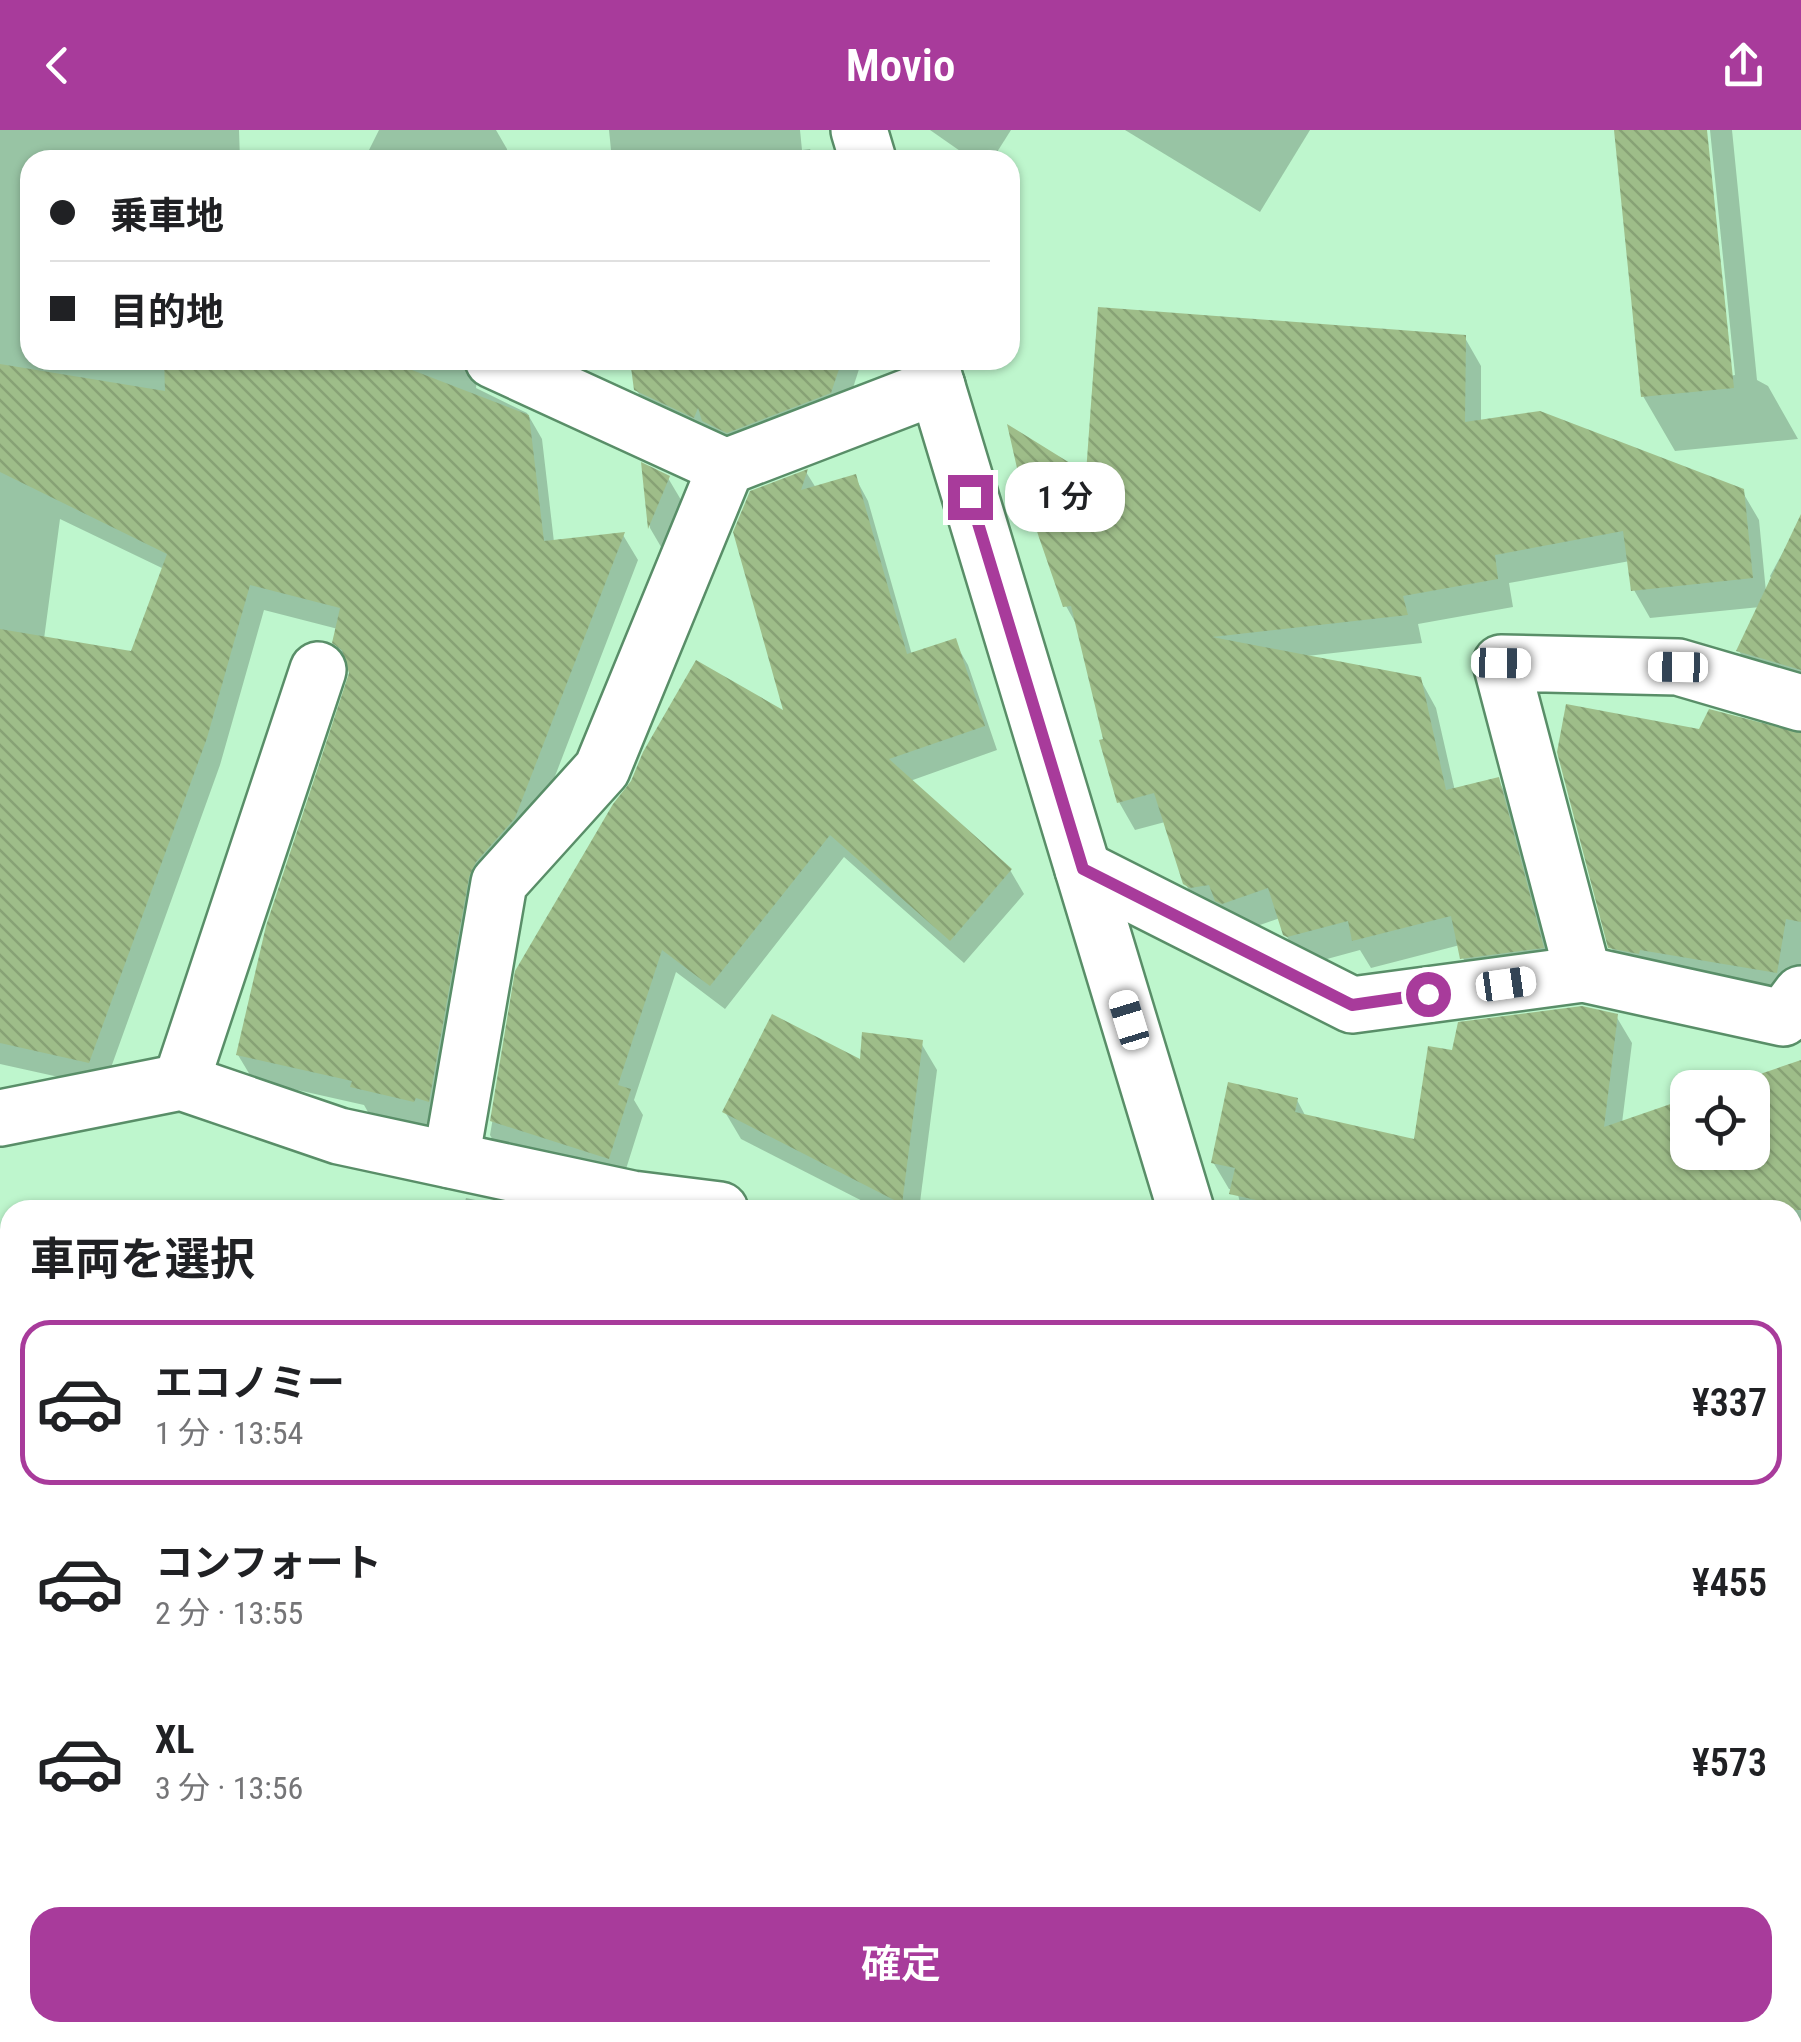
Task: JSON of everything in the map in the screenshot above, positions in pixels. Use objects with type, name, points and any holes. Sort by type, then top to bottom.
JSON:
[{"type":"street","points":[[515,370],[726,466]]},
{"type":"street","points":[[451,1160],[498,883],[602,769],[726,466],[933,373],[1183,1200]]},
{"type":"street","points":[[1582,974],[1501,663],[1678,667],[1801,703]]},
{"type":"street","points":[[180,1082],[318,670]]},
{"type":"street","points":[[1083,869],[1352,1005],[1582,974],[1783,1018],[1801,994]]},
{"type":"street","points":[[0,1118],[180,1082],[339,1136],[611,1200]]},
{"type":"building","points":[[1614,130],[1707,130],[1734,388],[1641,397]]},
{"type":"building","points":[[1098,307],[1466,335],[1465,422],[1540,411],[1744,489],[1753,578],[1631,591],[1623,531],[1495,555],[1498,579],[1403,596],[1408,615],[1212,637],[1421,677],[1446,790],[1499,777],[1544,948],[1460,959],[1451,916],[1352,941],[1348,921],[1287,937],[1283,935],[1268,888],[1222,904],[1215,901],[1209,885],[1190,888],[1183,884],[1154,793],[1117,803],[1099,740],[1103,739],[1071,606],[1063,607],[1033,520],[1029,521],[1007,424],[1086,473]]},
{"type":"building","points":[[0,364],[165,391],[164,370],[412,370],[529,415],[544,541],[625,532],[515,818],[476,862],[469,877],[429,1102],[350,1087],[352,1081],[236,1055],[266,926],[349,673],[342,650],[332,643],[340,608],[250,585],[207,738],[89,1063],[0,1043],[0,629],[131,651],[167,554],[0,472]]},
{"type":"building","points":[[631,370],[839,370],[831,393],[727,433],[702,421],[698,408],[694,418],[634,390]]},
{"type":"building","points":[[641,462],[670,476],[648,529]]},
{"type":"building","points":[[808,469],[801,490],[856,474],[907,654],[956,638],[985,726],[889,759],[1012,869],[950,941],[830,835],[710,986],[662,950],[618,1085],[631,1089],[609,1159],[490,1121],[515,971],[613,804],[631,781],[643,752],[696,660],[783,710],[733,532],[750,491]]},
{"type":"building","points":[[1801,514],[1801,670],[1736,651]]},
{"type":"building","points":[[1566,704],[1699,729],[1709,709],[1801,733],[1801,922],[1786,919],[1777,973],[1608,948],[1557,752]]},
{"type":"building","points":[[1582,1006],[1618,1014],[1604,1127],[1670,1104],[1670,1170],[1770,1170],[1770,1071],[1801,1060],[1801,1200],[1256,1200],[1229,1194],[1235,1168],[1211,1163],[1228,1082],[1298,1098],[1295,1112],[1414,1139],[1428,1046],[1452,1050],[1458,1022]]},
{"type":"building","points":[[772,1014],[860,1059],[862,1032],[923,1040],[903,1200],[894,1200],[722,1112]]},
{"type":"route","points":[[970,497],[1083,869],[1352,1005],[1428,994]]}]
